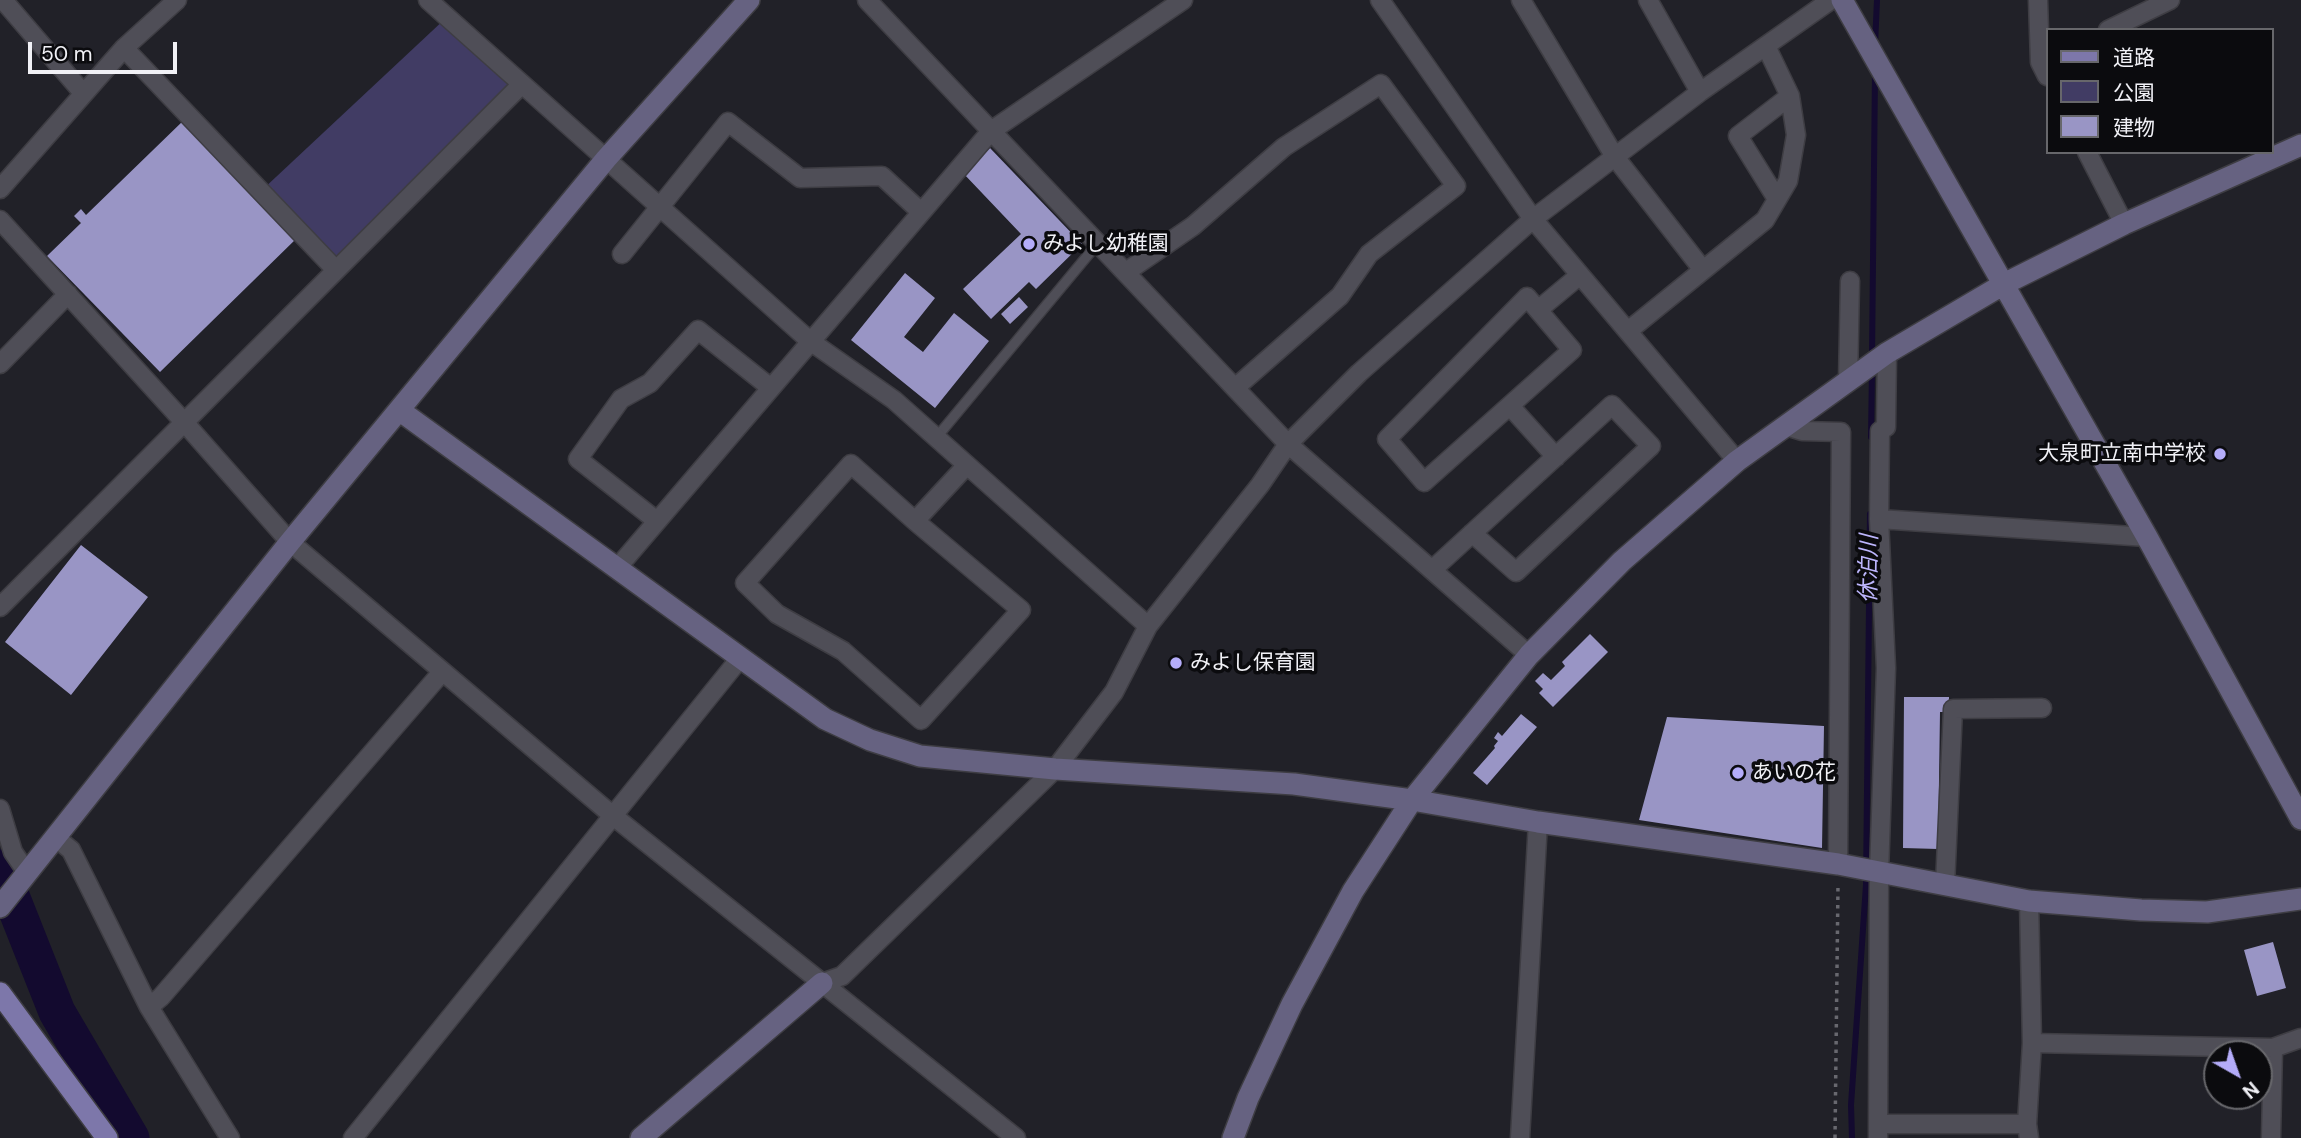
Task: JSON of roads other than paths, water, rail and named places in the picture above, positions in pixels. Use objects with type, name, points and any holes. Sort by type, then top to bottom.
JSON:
[{"type":"main road","points":[[0,993],[107,1138]]},
{"type":"street","points":[[3,0],[83,93]]},
{"type":"street","points":[[0,189],[124,48],[177,0]]},
{"type":"street","points":[[0,907],[290,542],[606,159],[749,0]]},
{"type":"street","points":[[867,0],[1288,444],[1529,655]]},
{"type":"street","points":[[618,567],[991,131],[1184,0]]},
{"type":"street","points":[[1380,0],[1533,219],[1737,461]]},
{"type":"street","points":[[1521,0],[1615,157],[1703,270]]},
{"type":"street","points":[[1648,0],[1700,92]]},
{"type":"street","points":[[642,1138],[822,983],[842,976],[1055,769],[1114,692],[1148,626],[1260,485],[1288,444],[1359,373],[1533,219],[1700,92],[1831,0]]},
{"type":"street","points":[[1842,0],[2147,537],[2301,819]]},
{"type":"street","points":[[2039,0],[2045,66]]},
{"type":"street","points":[[2112,28],[2170,0]]},
{"type":"street","points":[[430,1],[810,341],[894,400],[1148,626]]},
{"type":"street","points":[[1628,331],[1765,220],[1788,181],[1796,135],[1790,96],[1766,46]]},
{"type":"street","points":[[124,48],[336,270]]},
{"type":"street","points":[[0,607],[522,84]]},
{"type":"street","points":[[1126,272],[1193,226],[1284,147],[1381,85],[1456,186],[1369,254],[1340,296],[1235,388]]},
{"type":"street","points":[[1777,199],[1738,136],[1790,96]]},
{"type":"street","points":[[622,254],[728,122],[800,178],[882,176],[921,212]]},
{"type":"street","points":[[1233,1138],[1248,1098],[1292,1004],[1353,891],[1412,800],[1529,655],[1622,561],[1737,461],[1883,357],[2004,284],[2124,224],[2301,145]]},
{"type":"street","points":[[2088,154],[2124,224]]},
{"type":"street","points":[[0,220],[290,542],[612,814],[1016,1138]]},
{"type":"street","points":[[1538,310],[1580,275]]},
{"type":"street","points":[[1850,281],[1852,379]]},
{"type":"street","points":[[0,364],[68,294]]},
{"type":"street","points":[[1527,297],[1538,310],[1572,350],[1424,482],[1387,439],[1527,297]]},
{"type":"street","points":[[657,521],[578,459],[621,399],[650,383],[698,330],[771,387]]},
{"type":"street","points":[[1883,357],[1886,427],[1880,430],[1879,519],[1886,668],[1879,873],[1878,1131],[2028,1131],[2032,1043],[2029,901]]},
{"type":"street","points":[[1432,570],[1472,533],[1556,457],[1612,405],[1651,446],[1516,572],[1472,533]]},
{"type":"street","points":[[1510,406],[1556,457]]},
{"type":"street","points":[[399,410],[825,719],[870,740],[920,756],[1055,769],[1243,780],[1412,800],[1538,822],[1846,866],[2029,901],[2207,912],[2301,899]]},
{"type":"street","points":[[1786,426],[1802,430],[1841,432],[1846,866]]},
{"type":"street","points":[[851,464],[915,521],[1021,610],[921,720],[843,651],[778,614],[745,583],[851,464]]},
{"type":"street","points":[[915,521],[967,465]]},
{"type":"street","points":[[1879,519],[2147,537]]},
{"type":"street","points":[[352,1138],[741,657]]},
{"type":"street","points":[[149,1007],[161,997],[442,672]]},
{"type":"street","points":[[1945,885],[1953,709],[2042,708]]},
{"type":"street","points":[[0,809],[22,877]]},
{"type":"street","points":[[1520,1138],[1538,822]]},
{"type":"street","points":[[55,837],[71,850],[149,1007],[229,1138]]},
{"type":"street","points":[[2273,1048],[2301,1038]]},
{"type":"street","points":[[2032,1043],[2203,1047]]},
{"type":"street","points":[[2272,1110],[2272,1138]]},
{"type":"lane","points":[[936,438],[1098,243]]},
{"type":"waterway","name":"休泊川","points":[[1875,45],[1877,0]]},
{"type":"waterway","name":"休泊川","points":[[1872,356],[1875,73]]},
{"type":"waterway","name":"休泊川","points":[[1871,437],[1872,371]]},
{"type":"waterway","name":"休泊川","points":[[1852,1138],[1851,1105],[1866,885],[1870,514]]},
{"type":"waterway","points":[[0,868],[57,1012],[131,1138]]},
{"type":"place","name":"みよし幼稚園","points":[[1029,244]]},
{"type":"place","name":"大泉町立南中学校","points":[[2220,454]]},
{"type":"place","name":"みよし保育園","points":[[1176,663]]},
{"type":"place","name":"あいの花","points":[[1738,773]]}]
